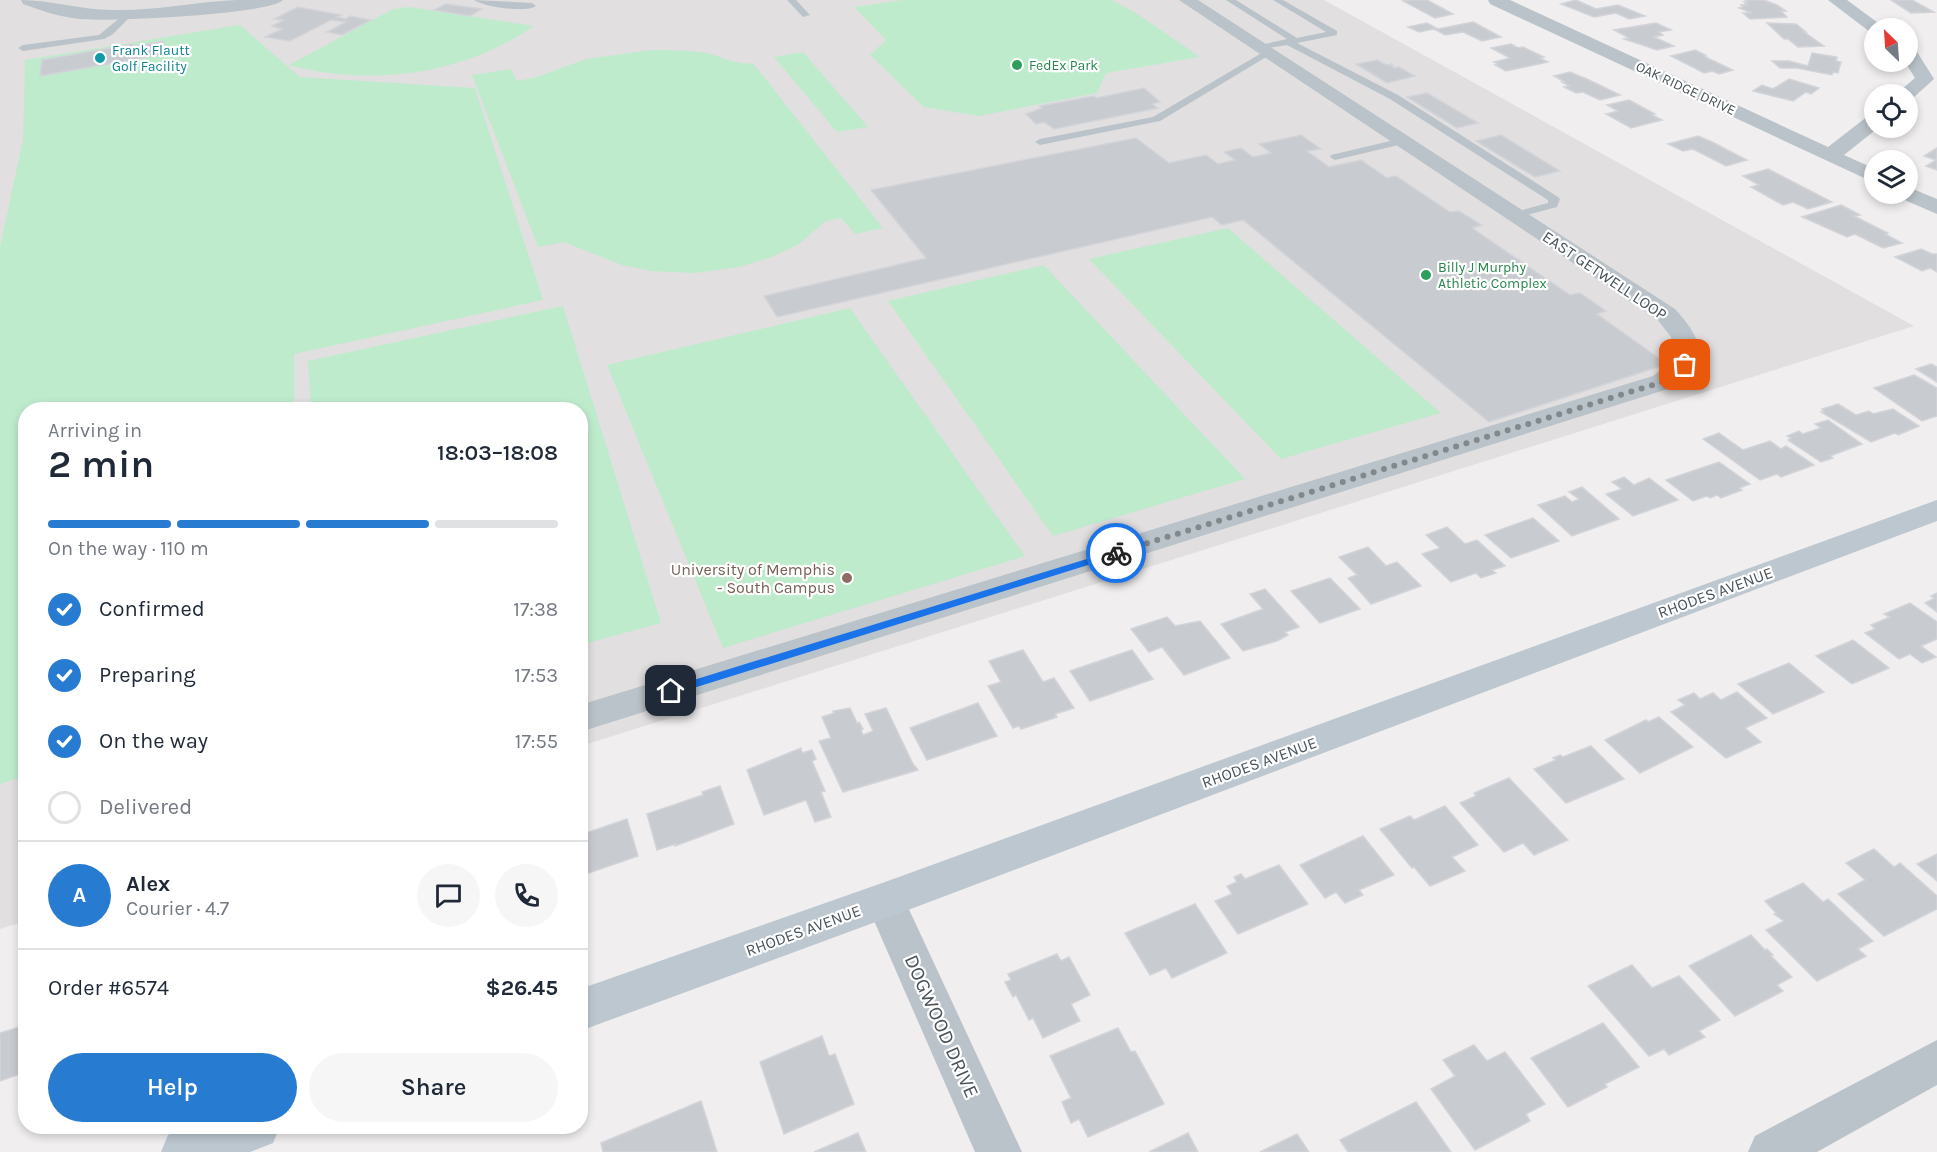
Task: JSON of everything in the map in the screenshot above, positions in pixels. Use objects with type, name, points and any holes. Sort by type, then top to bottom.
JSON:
[{"type":"main road","name":"RHODES AVENUE","points":[[588,1007],[885,900],[1937,510]]},
{"type":"main road","points":[[185,1152],[234,1134]]},
{"type":"street","points":[[29,0],[38,6],[99,15],[206,9],[275,0]]},
{"type":"street","name":"EAST GETWELL LOOP","points":[[588,717],[1662,382],[1685,365],[1688,349],[1682,330],[1666,314],[1402,141],[1278,46],[1187,0]]},
{"type":"street","name":"OAK RIDGE DRIVE","points":[[1496,0],[1864,172]]},
{"type":"street","points":[[1836,0],[1864,20]]},
{"type":"street","points":[[1918,67],[1925,79],[1918,85]]},
{"type":"street","points":[[1831,155],[1864,129]]},
{"type":"street","points":[[1918,198],[1937,207]]},
{"type":"street","name":"DOGWOOD DRIVE","points":[[885,900],[999,1152]]},
{"type":"street","points":[[1771,1152],[1937,1061]]},
{"type":"lane","points":[[478,0],[503,5],[532,6]]},
{"type":"lane","points":[[791,0],[806,15]]},
{"type":"lane","points":[[1230,0],[1278,46],[1394,97],[1554,200],[1553,205],[1515,215]]},
{"type":"lane","points":[[1040,142],[1156,118],[1278,46],[1334,33],[1277,0]]},
{"type":"lane","points":[[23,48],[101,37],[110,32],[127,15]]},
{"type":"lane","points":[[1335,157],[1402,141]]},
{"type":"shaded area","name":"University of Memphis - South Campus","points":[[0,0],[1324,0],[1914,326],[588,744],[588,402],[18,402],[18,923],[0,929]]},
{"type":"green space","name":"FedEx Park","points":[[903,0],[1112,0],[1136,13],[1200,57],[1106,73],[1097,93],[979,116],[924,107],[870,55],[886,40],[854,7]]},
{"type":"green space","points":[[410,7],[534,26],[506,43],[477,56],[447,66],[416,72],[352,75],[320,72],[289,65],[393,9]]},
{"type":"green space","points":[[240,25],[300,77],[475,88],[543,300],[294,354],[294,402],[18,402],[18,778],[0,784],[0,247],[23,139],[25,60]]},
{"type":"green space","points":[[652,50],[699,52],[736,62],[753,63],[883,228],[855,234],[841,218],[826,221],[799,244],[772,257],[739,267],[695,273],[651,271],[622,265],[564,242],[538,247],[472,75],[511,69],[517,81],[537,77],[586,59]]},
{"type":"green space","points":[[803,52],[868,127],[837,132],[774,57]]},
{"type":"green space","points":[[1228,228],[1441,413],[1281,459],[1089,259]]},
{"type":"green space","points":[[1044,265],[1245,479],[1053,536],[888,301]]},
{"type":"green space","points":[[563,306],[661,623],[588,643],[588,402],[311,402],[308,361]]},
{"type":"green space","points":[[850,308],[1025,556],[723,648],[607,365]]},
{"type":"building","points":[[1427,0],[1453,14],[1435,18],[1403,1]]},
{"type":"building","points":[[1576,0],[1596,9],[1618,5],[1645,16],[1629,19],[1616,13],[1594,17],[1561,4]]},
{"type":"building","points":[[1745,0],[1764,0],[1777,5],[1786,11],[1781,11],[1787,17],[1750,19],[1743,13],[1752,13],[1739,8],[1743,7],[1741,5],[1747,5],[1744,2],[1748,2]]},
{"type":"building","points":[[1891,0],[1912,0],[1934,12],[1911,13]]},
{"type":"building","points":[[446,4],[482,9],[470,16],[434,10]]},
{"type":"building","points":[[298,7],[341,15],[337,17],[346,19],[350,16],[371,20],[342,35],[327,32],[346,22],[331,20],[290,41],[265,37],[282,29],[272,26],[284,20],[274,19]]},
{"type":"building","points":[[1473,22],[1501,37],[1482,41],[1463,32],[1445,35],[1434,29],[1419,32],[1408,27],[1427,23],[1438,29]]},
{"type":"building","points":[[1656,23],[1671,30],[1659,32],[1663,35],[1654,37],[1674,46],[1657,50],[1624,39],[1629,38],[1614,30]]},
{"type":"building","points":[[1767,23],[1796,24],[1824,46],[1798,47],[1788,39],[1784,39]]},
{"type":"building","name":"Frank Flautt Golf Facility","points":[[163,41],[166,54],[40,76],[42,60]]},
{"type":"building","points":[[1511,44],[1544,57],[1540,58],[1548,62],[1506,71],[1494,62],[1510,58],[1491,48]]},
{"type":"building","points":[[1695,50],[1733,70],[1719,74],[1712,71],[1704,73],[1671,56]]},
{"type":"building","points":[[1812,53],[1837,57],[1836,61],[1841,62],[1838,73],[1833,72],[1832,75],[1797,68],[1780,68],[1772,61],[1789,61],[1808,66]]},
{"type":"building","points":[[1377,60],[1386,65],[1392,64],[1390,65],[1394,68],[1399,67],[1415,76],[1387,83],[1356,64]]},
{"type":"building","points":[[1570,72],[1620,95],[1600,100],[1583,92],[1576,93],[1564,87],[1569,86],[1554,76]]},
{"type":"building","points":[[1789,79],[1819,88],[1811,94],[1806,92],[1793,101],[1753,91],[1762,85],[1773,89]]},
{"type":"building","points":[[1144,88],[1160,102],[1152,104],[1158,108],[1054,129],[1044,122],[1036,124],[1026,114],[1042,108],[1040,106],[1094,96],[1097,98]]},
{"type":"building","points":[[1427,93],[1478,123],[1457,128],[1407,97]]},
{"type":"building","points":[[1629,100],[1662,120],[1631,128],[1606,114],[1618,111],[1607,105]]},
{"type":"building","name":"Billy J Murphy Athletic Complex","points":[[1301,135],[1321,149],[1307,151],[1329,167],[1361,160],[1387,178],[1396,176],[1450,212],[1459,211],[1482,225],[1472,228],[1570,295],[1580,293],[1606,311],[1597,314],[1667,364],[1489,422],[1243,220],[1222,225],[1212,217],[777,317],[764,296],[926,258],[871,190],[1136,138],[1169,163],[1206,155],[1218,164],[1235,160],[1224,152],[1241,148],[1253,157],[1271,153],[1259,144]]},
{"type":"building","points":[[1501,135],[1560,171],[1535,177],[1476,141]]},
{"type":"building","points":[[1698,136],[1747,160],[1726,166],[1693,149],[1683,151],[1668,144]]},
{"type":"building","points":[[1937,148],[1937,170],[1926,166],[1936,160],[1924,156]]},
{"type":"building","points":[[1768,169],[1832,202],[1808,209],[1793,202],[1783,205],[1751,187],[1759,185],[1743,176]]},
{"type":"building","points":[[1841,205],[1860,215],[1854,216],[1888,233],[1885,234],[1902,243],[1883,248],[1855,234],[1847,237],[1802,217]]},
{"type":"building","points":[[1921,249],[1937,254],[1937,272],[1930,268],[1922,271],[1895,257]]},
{"type":"building","points":[[1931,364],[1937,367],[1937,382],[1916,369]]},
{"type":"building","points":[[1914,375],[1937,388],[1937,416],[1922,421],[1874,388]]},
{"type":"building","points":[[1838,404],[1856,415],[1869,411],[1873,414],[1893,409],[1919,426],[1898,435],[1895,433],[1871,442],[1821,412],[1824,411],[1822,409]]},
{"type":"building","points":[[1828,420],[1862,444],[1830,456],[1833,458],[1821,462],[1788,440],[1791,438],[1787,436],[1799,431],[1803,434],[1821,428],[1815,424]]},
{"type":"building","points":[[1719,433],[1743,450],[1770,441],[1781,449],[1786,446],[1814,465],[1781,477],[1777,474],[1760,480],[1703,439]]},
{"type":"building","points":[[1719,462],[1750,484],[1739,488],[1742,490],[1721,498],[1717,495],[1710,498],[1707,496],[1693,501],[1666,480]]},
{"type":"building","points":[[1624,477],[1634,485],[1649,478],[1678,500],[1633,516],[1606,494],[1622,489],[1612,482]]},
{"type":"building","points":[[1582,487],[1619,519],[1572,536],[1538,505],[1565,496],[1572,502],[1579,499],[1569,492]]},
{"type":"building","points":[[1533,518],[1559,541],[1511,558],[1485,535]]},
{"type":"building","points":[[1447,527],[1465,544],[1477,540],[1505,566],[1492,570],[1496,573],[1481,578],[1476,573],[1451,582],[1422,554],[1440,548],[1426,535]]},
{"type":"building","points":[[1368,547],[1386,566],[1397,562],[1421,586],[1371,604],[1348,578],[1357,575],[1339,557]]},
{"type":"building","points":[[1330,578],[1360,609],[1320,623],[1291,591]]},
{"type":"building","points":[[1265,589],[1299,627],[1285,632],[1288,635],[1277,641],[1243,651],[1221,624],[1263,609],[1250,594]]},
{"type":"building","points":[[1937,593],[1937,612],[1925,603],[1935,598],[1931,596]]},
{"type":"building","points":[[1910,603],[1937,622],[1937,639],[1921,646],[1936,657],[1922,663],[1910,654],[1899,659],[1865,633],[1875,629],[1871,625],[1890,617],[1884,614]]},
{"type":"building","points":[[1167,617],[1175,626],[1200,621],[1230,658],[1184,675],[1162,647],[1149,652],[1131,629]]},
{"type":"building","points":[[1853,640],[1889,668],[1852,684],[1816,656]]},
{"type":"building","points":[[1023,650],[1043,682],[1054,678],[1074,708],[1055,714],[1057,717],[1021,729],[1019,726],[1013,728],[988,686],[1001,682],[989,661]]},
{"type":"building","points":[[1132,650],[1153,679],[1090,701],[1070,671]]},
{"type":"building","points":[[1789,663],[1824,692],[1773,714],[1738,684]]},
{"type":"building","points":[[1737,692],[1767,718],[1745,728],[1761,742],[1726,758],[1671,712],[1685,705],[1678,700],[1694,693],[1700,699],[1713,693],[1721,700]]},
{"type":"building","points":[[978,703],[997,736],[927,760],[910,728]]},
{"type":"building","points":[[850,708],[857,723],[859,722],[863,729],[861,730],[863,735],[873,731],[865,714],[886,708],[918,770],[843,792],[819,741],[831,738],[822,717],[834,713],[833,711]]},
{"type":"building","points":[[1659,717],[1693,747],[1640,773],[1605,740],[1646,720],[1648,722]]},
{"type":"building","points":[[1591,746],[1624,779],[1566,803],[1534,769],[1556,760],[1553,758],[1560,755],[1563,757]]},
{"type":"building","points":[[801,748],[802,753],[812,750],[816,759],[812,761],[825,791],[821,792],[831,817],[815,822],[806,800],[764,815],[747,770]]},
{"type":"building","points":[[1509,778],[1568,840],[1534,855],[1523,843],[1504,852],[1460,803],[1476,796],[1474,793]]},
{"type":"building","points":[[720,786],[734,824],[675,846],[675,844],[657,850],[647,814],[703,795],[702,792]]},
{"type":"building","points":[[1445,806],[1478,845],[1452,857],[1465,871],[1430,886],[1380,829],[1410,816],[1414,820]]},
{"type":"building","points":[[627,819],[638,856],[588,873],[588,832]]},
{"type":"building","points":[[1363,836],[1394,875],[1359,890],[1363,895],[1345,903],[1336,892],[1325,898],[1300,865]]},
{"type":"building","points":[[1874,849],[1894,867],[1900,863],[1937,896],[1937,909],[1884,936],[1838,894],[1865,880],[1846,863]]},
{"type":"building","points":[[1937,854],[1937,881],[1917,864]]},
{"type":"building","points":[[1279,865],[1308,904],[1238,934],[1215,901],[1232,894],[1227,886],[1237,882],[1234,877],[1241,874],[1245,879]]},
{"type":"building","points":[[1803,883],[1823,902],[1828,899],[1873,941],[1858,949],[1866,956],[1817,981],[1766,930],[1784,921],[1774,914],[1776,913],[1765,901]]},
{"type":"building","points":[[1195,904],[1227,953],[1172,978],[1166,968],[1150,975],[1125,933]]},
{"type":"building","points":[[1751,935],[1792,977],[1777,985],[1783,991],[1735,1016],[1689,966]]},
{"type":"building","points":[[1057,954],[1061,961],[1069,957],[1090,995],[1071,1004],[1080,1021],[1043,1038],[1033,1018],[1029,1020],[1016,995],[1013,997],[1005,982],[1011,980],[1008,974]]},
{"type":"building","points":[[1632,965],[1652,988],[1679,976],[1720,1020],[1699,1031],[1705,1037],[1669,1055],[1664,1049],[1649,1056],[1588,986]]},
{"type":"building","points":[[1603,1023],[1639,1067],[1605,1084],[1607,1087],[1568,1107],[1531,1058]]},
{"type":"building","points":[[18,1027],[18,1075],[0,1081],[0,1033]]},
{"type":"building","points":[[1118,1028],[1131,1052],[1135,1051],[1164,1104],[1088,1137],[1079,1119],[1071,1123],[1062,1102],[1071,1098],[1050,1056]]},
{"type":"building","points":[[822,1036],[829,1056],[835,1054],[854,1104],[784,1134],[760,1062]]},
{"type":"building","points":[[1474,1045],[1487,1061],[1505,1052],[1545,1104],[1526,1114],[1530,1121],[1475,1150],[1431,1089],[1455,1076],[1443,1060]]},
{"type":"building","points":[[701,1101],[717,1152],[603,1152],[601,1143]]},
{"type":"building","points":[[1416,1102],[1451,1152],[1348,1152],[1340,1140]]},
{"type":"building","points":[[858,1133],[866,1152],[814,1152]]},
{"type":"building","points":[[1188,1133],[1198,1152],[1149,1152]]},
{"type":"building","points":[[1297,1134],[1309,1152],[1260,1152]]},
{"type":"way so far","points":[[1116,553],[1662,382],[1685,365]]},
{"type":"place","name":"Frank Flautt Golf Facility","points":[[100,58]]},
{"type":"place","name":"FedEx Park","points":[[1017,65]]},
{"type":"place","name":"Billy J Murphy Athletic Complex","points":[[1426,275]]},
{"type":"place","name":"University of Memphis - South Campus","points":[[847,578]]},
{"type":"route","points":[[671,691],[1116,553]]}]
